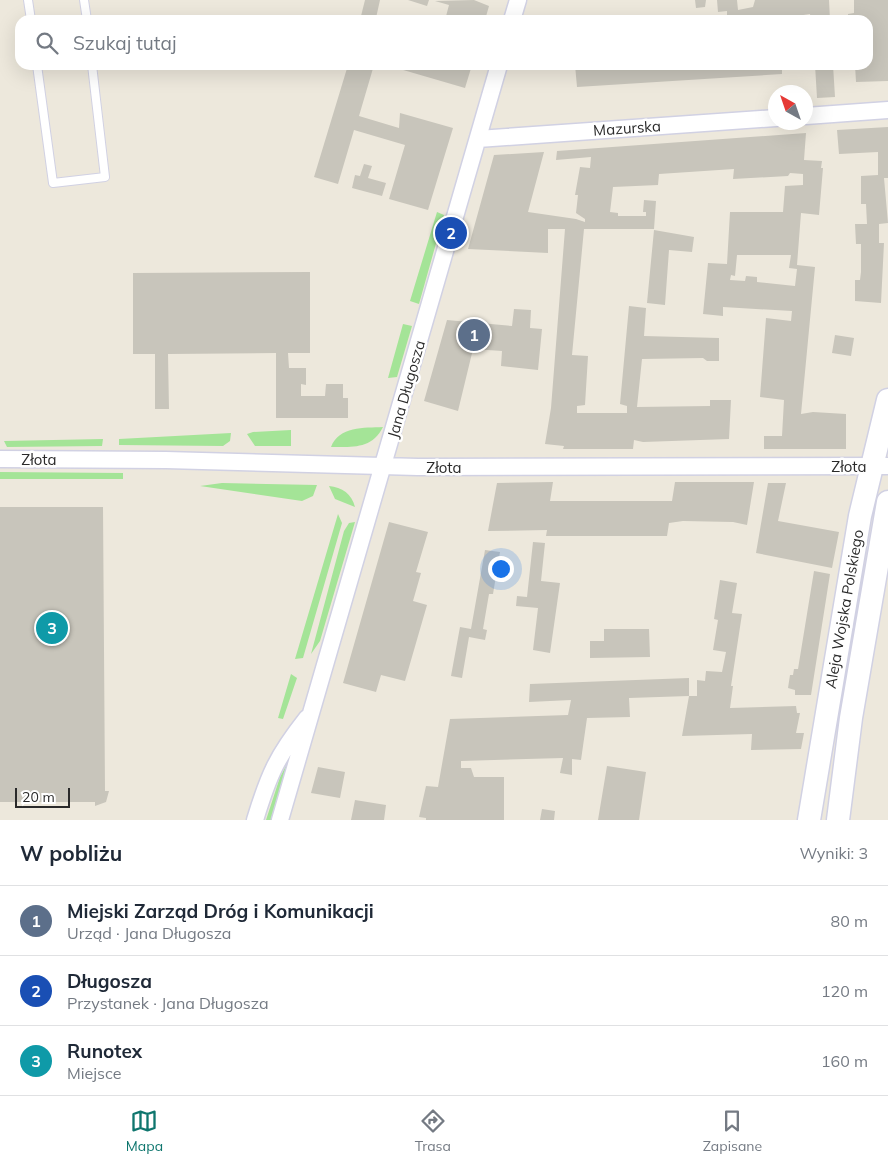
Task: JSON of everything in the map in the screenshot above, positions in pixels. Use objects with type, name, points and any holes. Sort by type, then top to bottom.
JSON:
[{"type":"main road","name":"Aleja Wojska Polskiego","points":[[809,820],[879,466],[888,400]]},
{"type":"main road","name":"Aleja Wojska Polskiego","points":[[838,820],[851,718],[888,502]]},
{"type":"street","points":[[514,15],[518,0]]},
{"type":"street","name":"Jana Długosza","points":[[280,820],[498,70]]},
{"type":"street","points":[[813,115],[888,110]]},
{"type":"street","name":"Mazurska","points":[[478,139],[768,119]]},
{"type":"street","name":"Złota","points":[[0,459],[166,460],[383,466],[879,466]]},
{"type":"street","name":"Jana Długosza","points":[[255,820],[272,768],[288,742],[312,712]]},
{"type":"lane","points":[[28,0],[30,15]]},
{"type":"lane","points":[[84,0],[86,15]]},
{"type":"lane","points":[[38,70],[52,184],[105,177],[93,70]]},
{"type":"green space","points":[[437,212],[444,215],[419,304],[410,301]]},
{"type":"green space","points":[[403,324],[412,326],[397,377],[388,378]]},
{"type":"green space","points":[[383,427],[379,434],[368,443],[331,447],[340,435],[353,429]]},
{"type":"green space","points":[[291,430],[291,446],[255,446],[247,434],[253,432]]},
{"type":"green space","points":[[231,433],[230,441],[223,446],[119,445],[119,439]]},
{"type":"green space","points":[[103,439],[102,446],[7,447],[4,441]]},
{"type":"green space","points":[[0,472],[123,473],[123,479],[0,479]]},
{"type":"green space","points":[[222,483],[317,485],[313,496],[302,501],[200,486]]},
{"type":"green space","points":[[329,486],[346,492],[352,498],[355,507],[335,499]]},
{"type":"green space","points":[[338,514],[342,523],[303,658],[295,659]]},
{"type":"green space","points":[[355,522],[320,641],[311,654],[344,531],[349,523]]},
{"type":"green space","points":[[291,674],[297,678],[283,719],[278,718]]},
{"type":"green space","points":[[289,760],[274,820],[266,820],[280,777]]},
{"type":"building","points":[[365,0],[380,0],[377,15],[361,15]]},
{"type":"building","points":[[408,0],[429,0],[427,6]]},
{"type":"building","points":[[474,0],[489,6],[486,15],[446,15],[449,5],[435,1]]},
{"type":"building","points":[[695,0],[706,0],[705,7],[696,8]]},
{"type":"building","points":[[717,0],[737,0],[738,10],[753,7],[755,0],[829,0],[830,15],[727,15],[727,11],[718,12]]},
{"type":"building","points":[[854,0],[888,0],[888,81],[856,82],[855,70],[873,70],[873,15],[848,15],[854,13]]},
{"type":"building","points":[[346,70],[373,70],[359,116],[399,128],[400,113],[453,128],[428,210],[389,199],[405,145],[354,130],[338,184],[314,177]]},
{"type":"building","points":[[403,70],[470,70],[465,88]]},
{"type":"building","points":[[575,70],[782,70],[782,74],[577,87]]},
{"type":"building","points":[[815,70],[833,70],[835,97],[817,98]]},
{"type":"building","points":[[888,127],[888,178],[884,178],[888,223],[879,224],[879,243],[884,243],[881,303],[855,301],[855,280],[860,280],[861,272],[861,244],[856,244],[855,224],[867,224],[866,204],[861,204],[861,176],[878,175],[878,152],[839,154],[837,130]]},
{"type":"building","points":[[806,133],[804,160],[822,161],[821,168],[823,168],[819,215],[801,213],[797,265],[815,267],[801,414],[813,412],[846,414],[846,449],[764,449],[764,436],[782,436],[784,400],[760,397],[766,318],[791,321],[792,311],[723,307],[723,316],[703,314],[708,263],[727,264],[730,212],[783,212],[785,186],[803,185],[803,174],[790,173],[788,176],[733,179],[734,169],[659,174],[658,185],[613,187],[610,212],[618,213],[618,216],[646,216],[646,212],[643,212],[644,200],[656,201],[654,229],[584,229],[572,355],[588,356],[585,405],[577,406],[577,413],[627,413],[627,406],[620,404],[629,306],[646,308],[644,336],[719,338],[719,361],[707,361],[703,358],[642,359],[637,407],[710,406],[710,400],[731,400],[729,439],[643,442],[634,440],[633,449],[563,449],[564,446],[545,444],[551,408],[565,229],[548,229],[548,253],[468,249],[494,155],[544,152],[528,212],[585,222],[585,219],[576,213],[578,195],[575,195],[580,167],[590,168],[591,157],[556,160],[557,151]],"holes":[[[737,255],[791,255],[789,268],[797,269],[795,286],[757,282],[757,277],[746,276],[745,281],[730,280],[731,275],[735,276]]]},
{"type":"building","points":[[364,164],[372,166],[368,178],[386,183],[382,196],[352,188],[355,175],[360,176]]},
{"type":"building","points":[[654,230],[694,237],[692,252],[669,250],[665,305],[647,303]]},
{"type":"building","points":[[310,272],[310,353],[288,353],[289,368],[306,368],[306,385],[301,384],[301,396],[325,396],[326,384],[343,384],[343,398],[348,398],[348,418],[276,418],[276,353],[168,354],[169,409],[155,409],[155,354],[133,354],[133,273]]},
{"type":"building","points":[[514,309],[531,310],[530,328],[542,329],[538,370],[501,366],[502,351],[473,349],[458,411],[424,401],[447,320],[512,326]]},
{"type":"building","points":[[835,335],[854,338],[851,356],[832,353]]},
{"type":"building","points":[[553,482],[550,501],[672,501],[675,482],[754,482],[747,525],[733,522],[683,521],[669,523],[667,536],[546,536],[547,530],[488,531],[497,483]]},
{"type":"building","points":[[768,483],[786,483],[778,521],[839,532],[832,568],[756,553]]},
{"type":"building","points":[[0,507],[103,507],[105,791],[109,791],[106,802],[95,806],[95,802],[0,802]]},
{"type":"building","points":[[389,522],[428,532],[416,572],[421,573],[413,601],[427,605],[405,681],[381,675],[376,692],[343,683]]},
{"type":"building","points":[[533,542],[545,543],[541,581],[560,583],[550,653],[533,650],[538,608],[516,606],[517,596],[527,597]]},
{"type":"building","points":[[485,550],[500,552],[493,594],[489,594],[483,629],[487,630],[485,640],[469,637],[462,678],[451,676],[460,627],[471,629]]},
{"type":"building","points":[[814,571],[830,574],[811,695],[795,695],[795,690],[788,688],[790,675],[793,675],[794,669],[798,669]]},
{"type":"building","points":[[720,580],[737,583],[732,613],[742,614],[731,686],[733,686],[730,708],[796,706],[797,713],[800,713],[796,733],[804,733],[801,749],[751,750],[752,734],[682,736],[689,696],[697,696],[697,680],[705,681],[706,671],[722,672],[726,652],[713,650],[718,620],[714,619]]},
{"type":"building","points":[[604,629],[649,629],[650,657],[590,658],[590,641],[604,641]]},
{"type":"building","points":[[689,678],[689,696],[629,698],[630,717],[587,718],[581,760],[572,759],[572,775],[560,773],[563,758],[461,761],[461,768],[471,768],[474,777],[504,777],[504,820],[426,820],[426,818],[419,817],[426,786],[438,787],[450,719],[568,715],[571,700],[529,702],[530,684]]},
{"type":"building","points":[[607,766],[646,772],[639,820],[598,820]]},
{"type":"building","points":[[318,767],[345,772],[340,798],[311,793]]},
{"type":"building","points":[[355,800],[386,805],[384,820],[351,820]]},
{"type":"building","points":[[542,809],[555,811],[554,820],[540,820]]},
{"type":"place","name":"Długosza","points":[[451,233]]},
{"type":"place","name":"Miejski Zarząd Dróg i Komunikacji","points":[[474,335]]},
{"type":"place","name":"Runotex","points":[[52,628]]}]
